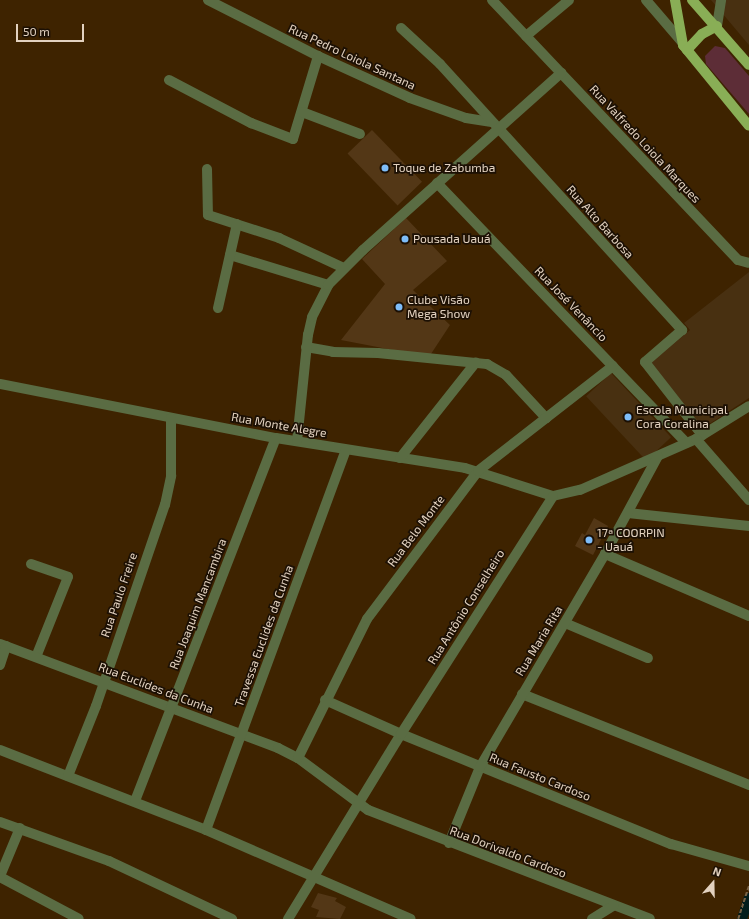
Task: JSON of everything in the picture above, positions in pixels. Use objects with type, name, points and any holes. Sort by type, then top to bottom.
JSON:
[{"type":"main road","points":[[675,0],[679,13],[684,46],[749,126]]},
{"type":"main road","points":[[692,0],[717,26],[749,65]]},
{"type":"main road","points":[[684,46],[717,26]]},
{"type":"street","name":"Rua Pedro Loiola Santana","points":[[208,0],[318,56],[423,103],[466,118],[495,126]]},
{"type":"street","name":"Rua Valfredo Loiola Marques","points":[[492,0],[738,260],[749,263]]},
{"type":"street","points":[[526,36],[569,0]]},
{"type":"street","points":[[646,0],[684,46]]},
{"type":"street","points":[[717,26],[721,0]]},
{"type":"street","name":"Rua Alto Barbosa","points":[[401,28],[440,64],[682,330],[645,362],[699,437]]},
{"type":"street","points":[[169,80],[251,123],[291,140],[295,138],[318,56]]},
{"type":"street","points":[[297,441],[306,347],[312,317],[328,285],[344,268],[437,184],[495,126],[561,73]]},
{"type":"street","points":[[302,112],[360,134]]},
{"type":"street","points":[[207,169],[208,215],[280,238],[344,268]]},
{"type":"street","name":"Rua José Venâncio","points":[[437,184],[686,443]]},
{"type":"street","points":[[218,308],[237,224]]},
{"type":"street","points":[[230,255],[328,285]]},
{"type":"street","points":[[306,347],[333,352],[378,353],[440,361],[476,362],[497,369],[512,380],[546,418]]},
{"type":"street","points":[[400,458],[476,362]]},
{"type":"street","name":"Rua Belo Monte","points":[[298,758],[325,700],[367,619],[478,471],[613,366]]},
{"type":"street","name":"Rua Monte Alegre","points":[[0,384],[276,438],[478,471],[552,496]]},
{"type":"street","points":[[552,496],[572,493],[658,456],[699,437],[749,406]]},
{"type":"street","name":"Rua Paulo Freire","points":[[68,776],[103,682],[168,490],[171,476],[170,418]]},
{"type":"street","points":[[699,437],[749,500]]},
{"type":"street","name":"Rua Joaquim Mancambira","points":[[135,801],[276,438]]},
{"type":"street","name":"Travessa Euclides da Cunha","points":[[206,830],[243,735],[346,450]]},
{"type":"street","name":"Rua Maria Rita","points":[[450,843],[480,767],[565,624],[628,513],[658,456]]},
{"type":"street","name":"Rua Antônio Conselheiro","points":[[288,919],[401,734],[552,496]]},
{"type":"street","points":[[628,513],[749,526]]},
{"type":"street","points":[[605,554],[749,616]]},
{"type":"street","points":[[31,564],[68,577],[36,657]]},
{"type":"street","points":[[565,624],[648,658]]},
{"type":"street","points":[[0,665],[3,645]]},
{"type":"street","name":"Rua Euclides da Cunha","points":[[3,645],[243,735],[298,758],[358,805]]},
{"type":"street","points":[[522,694],[749,785]]},
{"type":"street","name":"Rua Fausto Cardoso","points":[[325,700],[480,767],[683,848],[749,866]]},
{"type":"street","points":[[0,750],[135,801],[206,830],[410,919]]},
{"type":"street","name":"Rua Dorivaldo Cardoso","points":[[358,805],[450,843],[650,919]]},
{"type":"street","points":[[0,822],[110,861],[232,919]]},
{"type":"street","points":[[20,828],[0,876],[79,919]]},
{"type":"street","points":[[592,919],[613,906]]},
{"type":"path","points":[[738,919],[749,886]]},
{"type":"shaded area","points":[[711,0],[749,0],[749,45]]},
{"type":"shaded area","points":[[715,46],[725,48],[749,76],[749,114],[706,64],[705,56]]},
{"type":"shaded area","points":[[749,272],[749,398],[703,428],[651,363],[690,330],[684,323]]},
{"type":"shaded area","name":"Escola Municipal Cora Coralina","points":[[611,373],[671,437],[646,461],[586,396]]},
{"type":"building","name":"Toque de Zabumba","points":[[372,130],[422,182],[398,205],[348,154]]},
{"type":"building","name":"Clube Visão Mega Show","points":[[406,218],[447,261],[413,290],[450,325],[429,357],[341,340],[385,284],[362,259]]},
{"type":"building","name":"17ª COORPIN - Uauá","points":[[594,518],[608,526],[593,555],[575,546],[582,533],[585,535]]},
{"type":"building","points":[[318,893],[337,898],[335,901],[346,907],[340,919],[316,917],[319,910],[311,907]]},
{"type":"waterway","points":[[742,919],[749,898]]},
{"type":"place","name":"Toque de Zabumba","points":[[385,168]]},
{"type":"place","name":"Pousada Uauá","points":[[405,239]]},
{"type":"place","name":"Clube Visão Mega Show","points":[[399,307]]},
{"type":"place","name":"Escola Municipal Cora Coralina","points":[[628,417]]},
{"type":"place","name":"17ª COORPIN - Uauá","points":[[589,540]]}]
